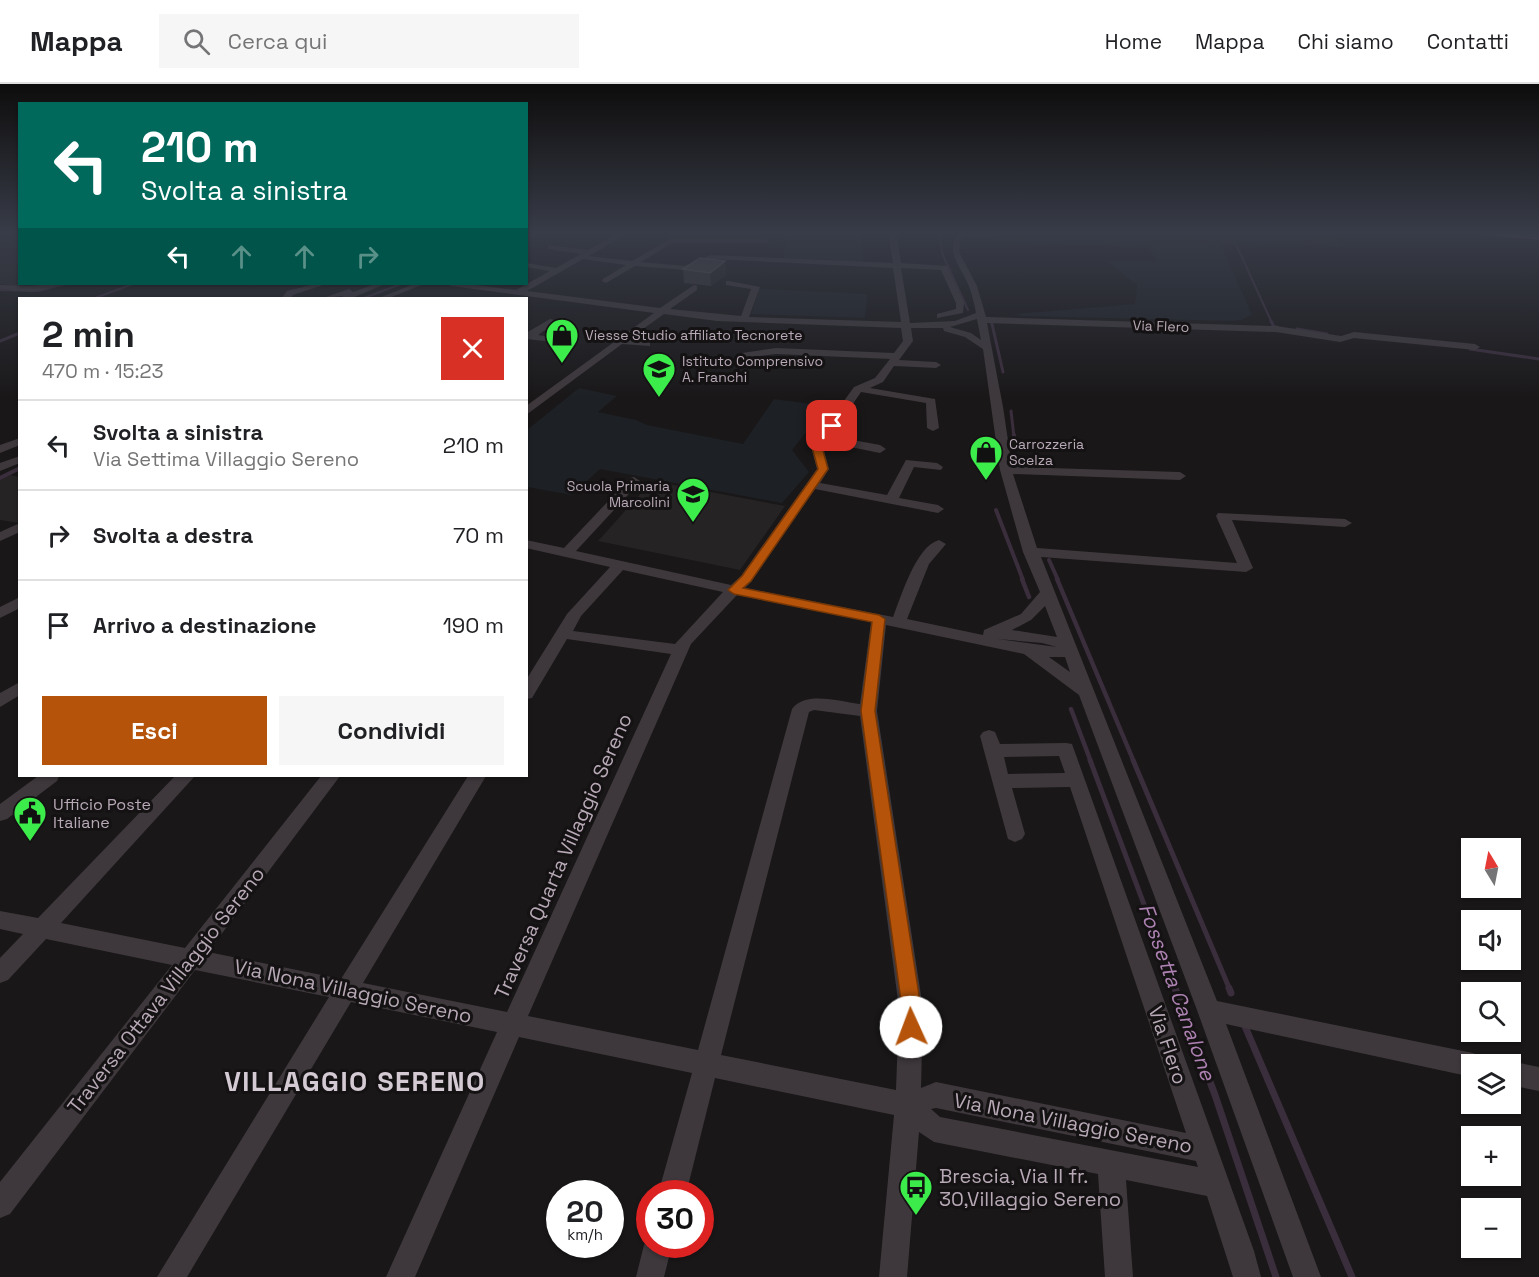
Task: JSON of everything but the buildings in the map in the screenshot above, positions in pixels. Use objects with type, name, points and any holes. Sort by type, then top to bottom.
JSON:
[{"type":"street","points":[[11,288],[39,288]]},
{"type":"street","points":[[286,297],[297,290],[307,288]]},
{"type":"street","points":[[348,295],[363,288]]},
{"type":"street","points":[[348,295],[370,288]]},
{"type":"street","points":[[386,297],[410,288]]},
{"type":"street","points":[[482,288],[661,311],[744,319],[917,324],[947,327],[968,335],[987,348]]},
{"type":"street","points":[[511,297],[526,288]]},
{"type":"street","points":[[528,410],[694,288]]},
{"type":"street","points":[[744,319],[756,288]]},
{"type":"street","points":[[904,288],[917,324]]},
{"type":"street","points":[[880,449],[823,438],[858,389],[879,380],[908,341],[917,324],[960,311],[960,303],[954,288]]},
{"type":"street","points":[[973,288],[987,348],[1006,470],[1030,552],[1209,1010],[1307,1277]]},
{"type":"street","points":[[528,336],[553,321]]},
{"type":"street","points":[[947,327],[966,321],[982,321]]},
{"type":"street","name":"Via Flero","points":[[947,327],[982,321],[1276,330],[1344,342],[1354,335],[1476,347]]},
{"type":"street","points":[[528,336],[560,340]]},
{"type":"street","points":[[620,341],[646,344]]},
{"type":"street","points":[[745,355],[776,351],[893,359],[936,365]]},
{"type":"street","points":[[858,389],[931,401],[933,428]]},
{"type":"street","points":[[0,441],[18,433]]},
{"type":"street","name":"Traversa Quarta Villaggio Sereno","points":[[400,1277],[680,650],[723,599],[746,579],[823,469],[817,447],[823,438]]},
{"type":"street","points":[[0,449],[18,442]]},
{"type":"street","points":[[0,467],[18,460]]},
{"type":"street","points":[[891,500],[910,463],[937,467]]},
{"type":"street","points":[[1006,470],[1180,476]]},
{"type":"street","points":[[567,554],[634,481]]},
{"type":"street","points":[[812,485],[938,509]]},
{"type":"street","points":[[1030,552],[1246,567],[1223,516],[1345,523]]},
{"type":"street","points":[[0,524],[18,527]]},
{"type":"street","points":[[0,537],[18,528]]},
{"type":"street","points":[[528,544],[734,590],[958,633],[1030,652],[1048,654],[1068,648]]},
{"type":"street","points":[[893,1277],[908,1105],[911,1008],[868,711],[888,621],[922,563],[939,544]]},
{"type":"street","points":[[528,691],[575,614],[619,566]]},
{"type":"street","points":[[988,633],[1015,625],[1034,612],[1047,593]]},
{"type":"street","points":[[0,613],[18,603]]},
{"type":"street","points":[[958,633],[1043,638],[1068,648]]},
{"type":"street","points":[[563,634],[680,650]]},
{"type":"street","points":[[1030,652],[1085,690]]},
{"type":"street","points":[[0,700],[18,688]]},
{"type":"street","points":[[676,1180],[801,709],[812,704],[868,711]]},
{"type":"street","name":"Via Flero","points":[[1015,834],[991,743],[1066,749],[1240,1251],[1247,1277]]},
{"type":"street","points":[[0,814],[49,777]]},
{"type":"street","points":[[0,973],[185,777]]},
{"type":"street","name":"Traversa Ottava Villaggio Sereno","points":[[0,1204],[331,777]]},
{"type":"street","points":[[171,1277],[476,777]]},
{"type":"street","points":[[1001,781],[1077,780]]},
{"type":"street","name":"Via Nona Villaggio Sereno","points":[[0,920],[191,957],[908,1105],[934,1129],[1215,1184]]},
{"type":"street","points":[[1209,1010],[1461,1062]]},
{"type":"street","points":[[1521,1075],[1539,1079]]},
{"type":"street","name":"Via Nona Villaggio Sereno","points":[[908,1105],[936,1095],[1204,1149]]},
{"type":"street","name":"Via Nona Villaggio Sereno","points":[[1111,1164],[1119,1277]]},
{"type":"street","points":[[650,1277],[655,1258]]},
{"type":"shaded area","points":[[1137,288],[1240,288],[1252,315],[1232,321],[1021,316],[1016,314],[1135,304]]},
{"type":"shaded area","points":[[760,289],[867,294],[865,318],[751,314]]},
{"type":"shaded area","points":[[579,388],[617,396],[598,412],[636,420],[647,425],[743,444],[774,399],[827,406],[792,450],[809,472],[782,503],[600,469],[572,495],[528,487],[528,429]]},
{"type":"shaded area","points":[[10,475],[18,477],[18,523],[0,520],[0,480]]},
{"type":"shaded area","name":"Scuola Primaria Marcolini","points":[[652,481],[785,506],[740,570],[598,541]]},
{"type":"waterway","points":[[0,290],[38,291],[51,288]]},
{"type":"waterway","points":[[98,297],[123,288]]},
{"type":"waterway","points":[[367,297],[391,288]]},
{"type":"waterway","name":"Fossetta Canalone","points":[[958,288],[968,310]]},
{"type":"waterway","name":"Fossetta Canalone","points":[[1256,288],[1272,323]]},
{"type":"waterway","name":"Fossetta Canalone","points":[[1272,323],[1274,327],[1277,327]]},
{"type":"waterway","name":"Fossetta Canalone","points":[[992,324],[1003,372]]},
{"type":"waterway","name":"Fossetta Canalone","points":[[1297,329],[1327,334]]},
{"type":"waterway","points":[[0,341],[18,334]]},
{"type":"waterway","name":"Fossetta Canalone","points":[[1470,349],[1539,359]]},
{"type":"waterway","name":"Fossetta Canalone","points":[[1011,411],[1014,437]]},
{"type":"waterway","name":"Fossetta Canalone","points":[[1014,435],[1015,446]]},
{"type":"waterway","points":[[0,478],[18,469]]},
{"type":"waterway","name":"Fossetta Canalone","points":[[996,510],[1023,580]]},
{"type":"waterway","name":"Fossetta Canalone","points":[[1049,560],[1058,580]]},
{"type":"waterway","name":"Fossetta Canalone","points":[[1022,579],[1029,597]]},
{"type":"waterway","name":"Fossetta Canalone","points":[[1057,579],[1134,762]]},
{"type":"waterway","name":"Fossetta Canalone","points":[[1071,709],[1091,762]]},
{"type":"waterway","name":"Fossetta Canalone","points":[[1090,760],[1176,990]]},
{"type":"waterway","name":"Fossetta Canalone","points":[[1133,760],[1230,990]]},
{"type":"waterway","name":"Fossetta Canalone","points":[[1175,988],[1215,1095],[1276,1277]]},
{"type":"waterway","name":"Fossetta Canalone","points":[[1229,988],[1231,993]]},
{"type":"waterway","name":"Fossetta Canalone","points":[[1244,1024],[1352,1277]]},
{"type":"place","name":"Viesse Studio affiliato Tecnorete","points":[[562,364]]},
{"type":"place","name":"Istituto Comprensivo A. Franchi","points":[[659,398]]},
{"type":"place","name":"Carrozzeria Scelza","points":[[986,481]]},
{"type":"place","name":"Scuola Primaria Marcolini","points":[[693,523]]},
{"type":"place","name":"Ufficio Poste Italiane","points":[[30,842]]},
{"type":"place","name":"Brescia, Via II fr. 30,Villaggio Sereno","points":[[916,1216]]},
{"type":"district","name":"VILLAGGIO SERENO","points":[[355,1082]]},
{"type":"route","points":[[832,426],[817,447],[823,469],[746,579],[734,590],[879,619],[868,711],[911,1008],[911,1027]]}]
